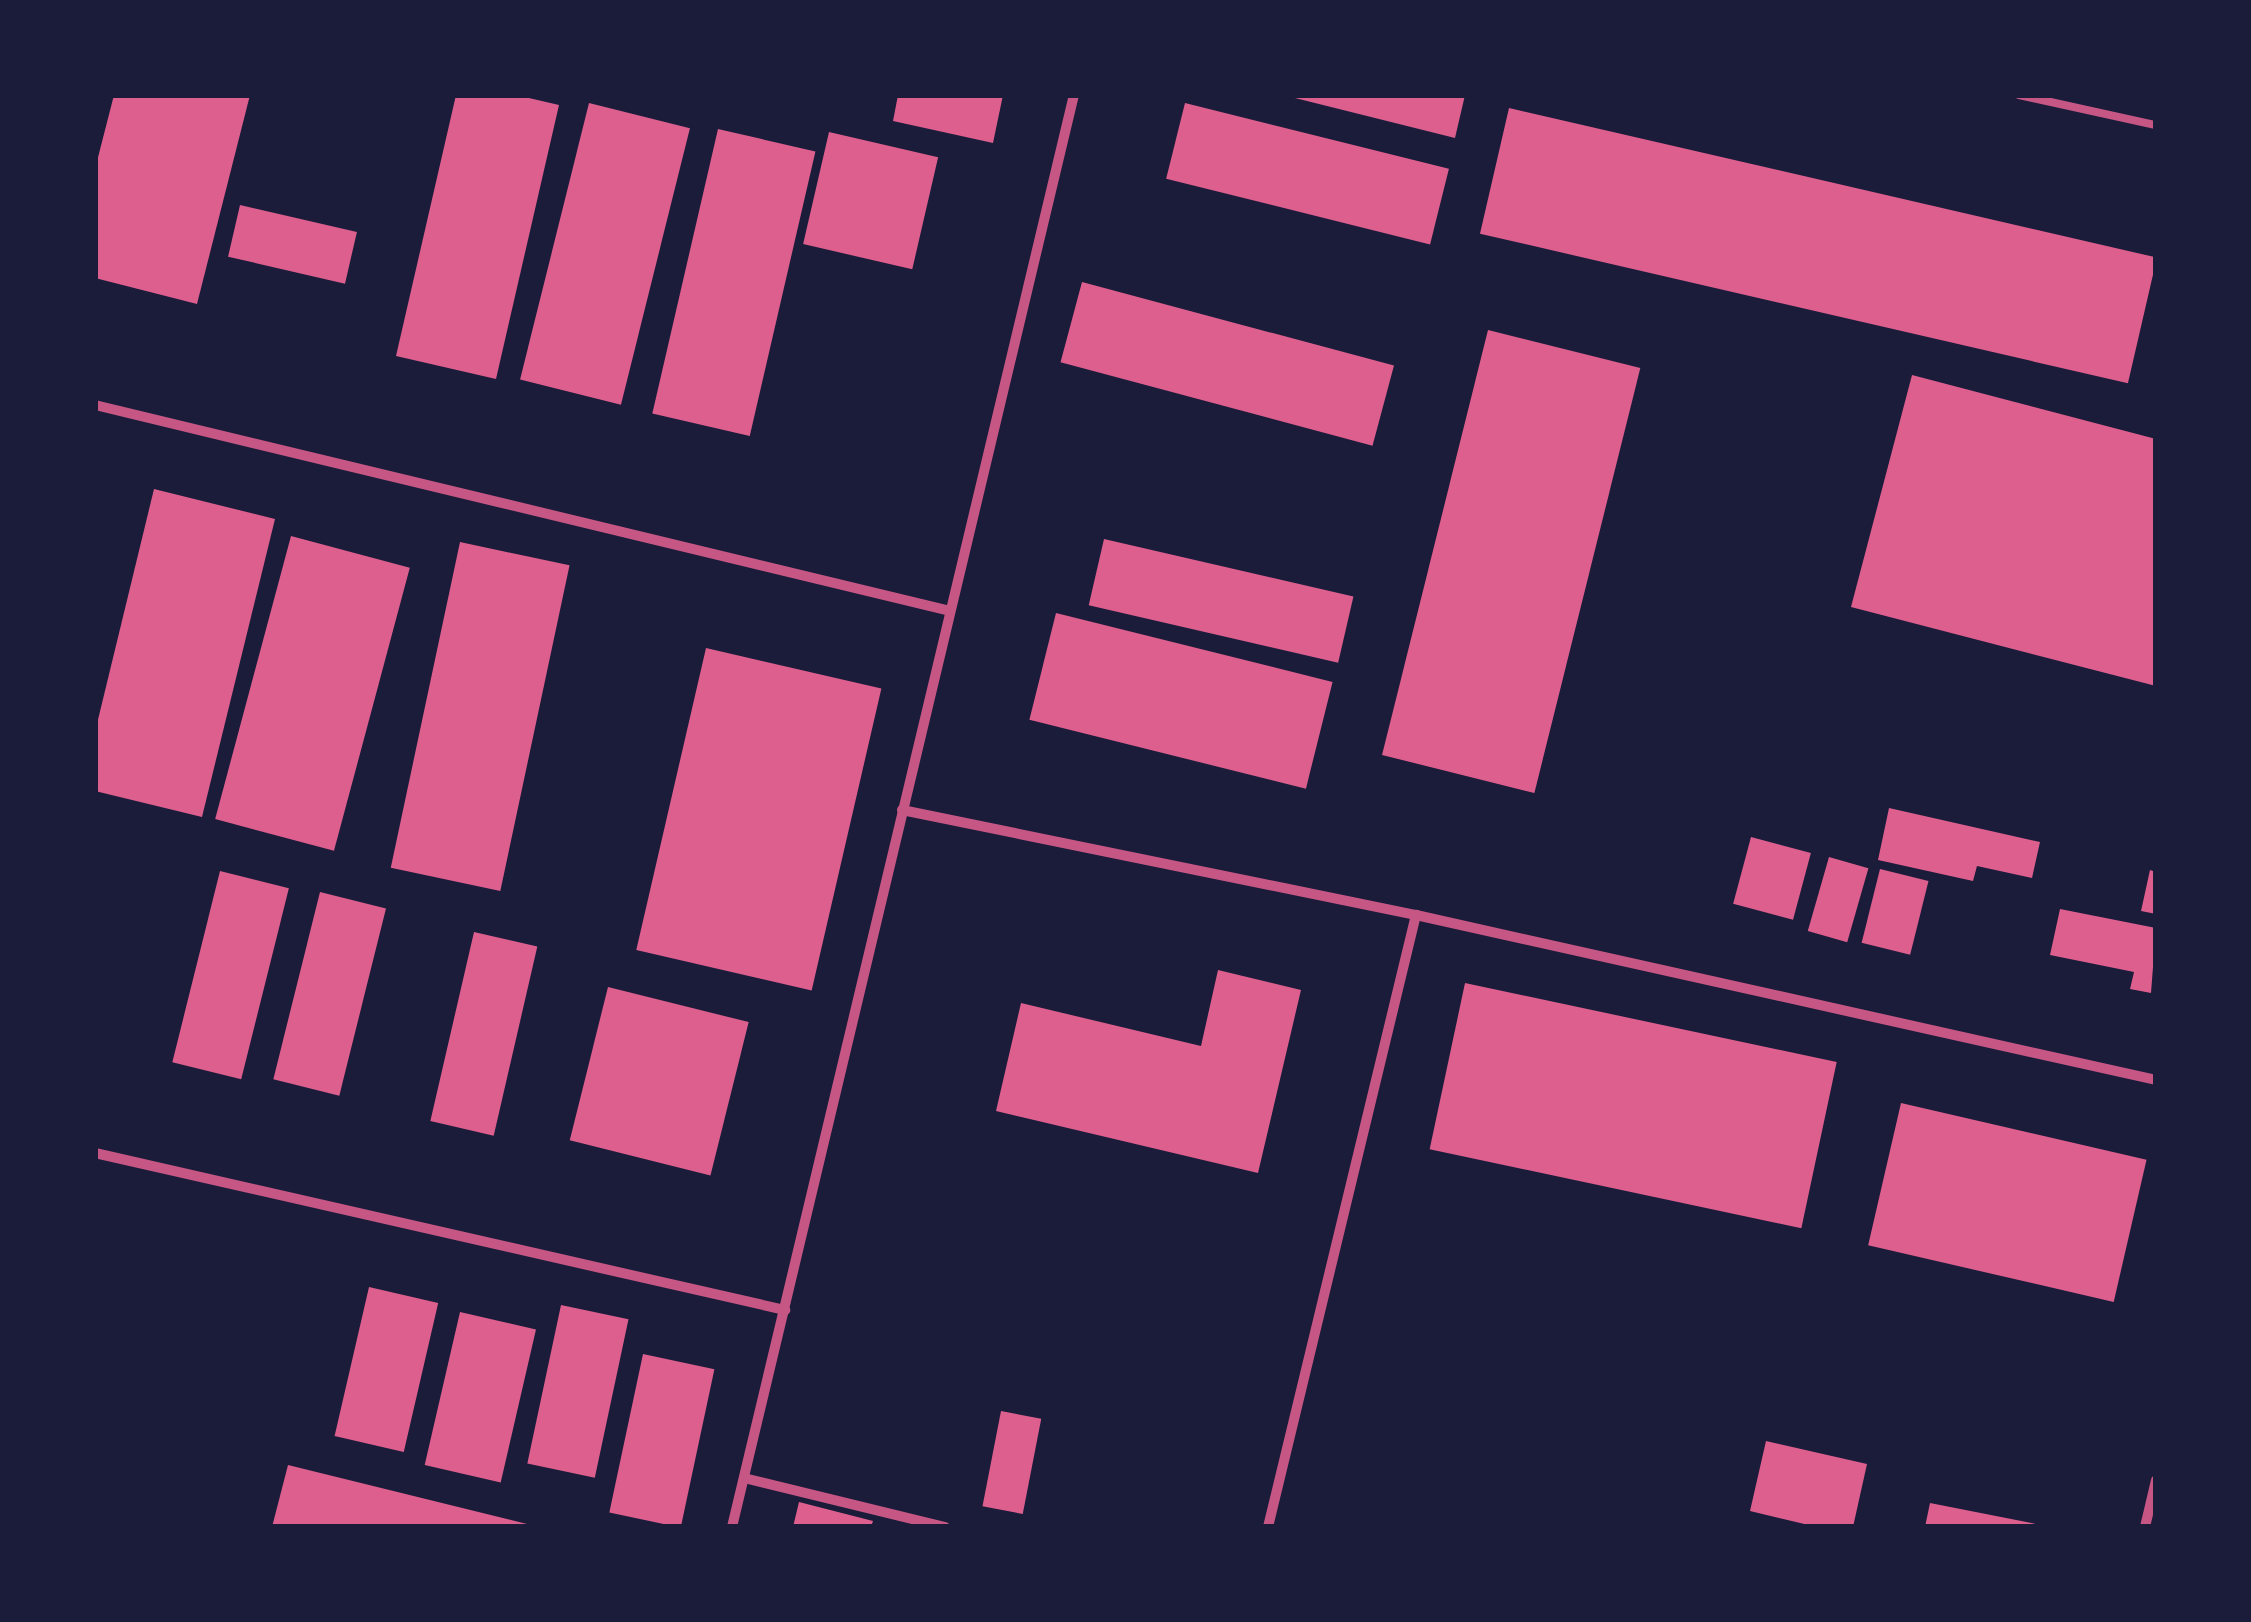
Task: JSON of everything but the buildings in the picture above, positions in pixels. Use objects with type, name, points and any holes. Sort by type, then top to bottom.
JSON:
[{"type":"street","points":[[732,1527],[946,610],[1074,95]]},
{"type":"street","points":[[95,405],[946,610]]},
{"type":"street","points":[[902,810],[1416,914],[2156,1080]]},
{"type":"street","points":[[1268,1527],[1416,914]]},
{"type":"street","points":[[95,1153],[784,1310]]},
{"type":"street","points":[[744,1478],[945,1527]]},
{"type":"street","points":[[2145,1527],[2156,1480]]},
{"type":"lane","points":[[2019,95],[2156,126]]}]
